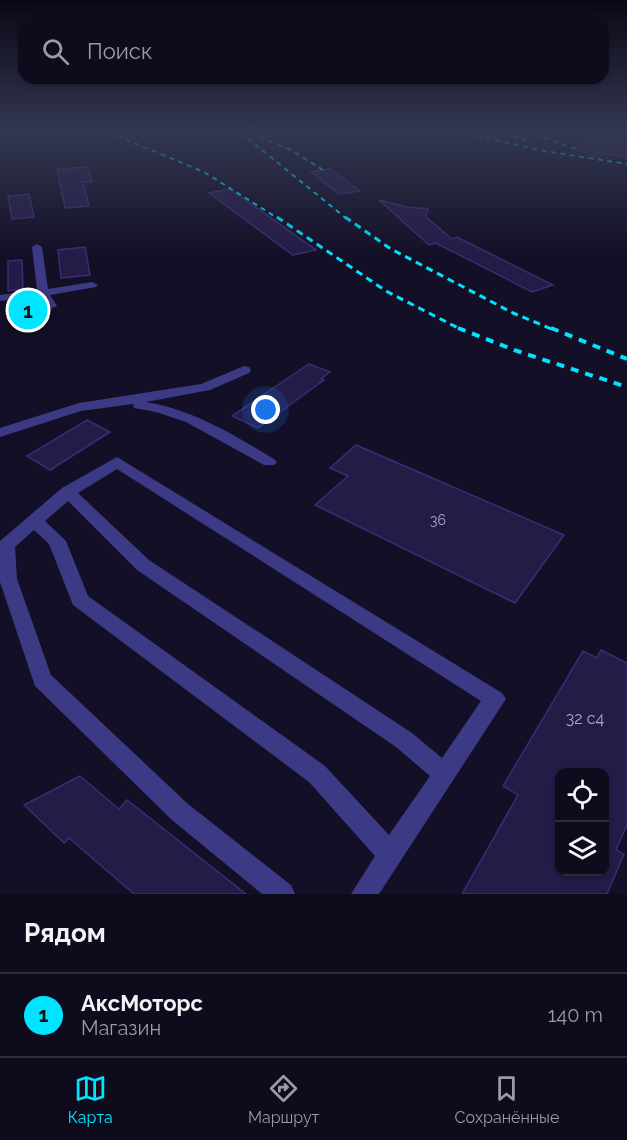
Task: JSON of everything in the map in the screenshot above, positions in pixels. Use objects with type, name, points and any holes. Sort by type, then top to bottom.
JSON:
[{"type":"lane","points":[[37,247],[43,293],[51,306]]},
{"type":"lane","points":[[0,298],[92,285]]},
{"type":"lane","points":[[0,434],[79,407],[160,396],[205,387],[244,370]]},
{"type":"lane","points":[[79,407],[130,404],[158,407],[188,416],[269,462]]},
{"type":"lane","points":[[282,894],[180,812],[42,680],[8,579],[6,545],[68,492],[117,462],[495,699],[364,894]]},
{"type":"lane","points":[[68,492],[142,566],[404,740],[444,774]]},
{"type":"lane","points":[[34,520],[57,541],[80,600],[317,774],[390,855]]},
{"type":"building","points":[[58,174],[89,174],[92,182],[83,182],[89,206],[65,208]]},
{"type":"building","points":[[313,174],[336,174],[360,191],[339,194]]},
{"type":"building","points":[[230,189],[316,250],[293,255],[209,193]]},
{"type":"building","points":[[29,194],[34,217],[12,219],[8,196]]},
{"type":"building","points":[[379,200],[407,207],[428,209],[426,217],[452,239],[457,237],[553,285],[532,292],[436,243],[429,245]]},
{"type":"building","points":[[85,247],[90,275],[61,278],[58,250]]},
{"type":"building","points":[[22,260],[23,289],[8,291],[8,261]]},
{"type":"building","points":[[37,301],[39,318],[16,321],[15,304]]},
{"type":"building","points":[[309,364],[330,372],[321,379],[324,380],[258,428],[232,416]]},
{"type":"building","points":[[87,420],[110,432],[50,470],[27,456]]},
{"type":"building","points":[[356,445],[564,535],[515,603],[315,505],[348,476],[330,468]]},
{"type":"building","points":[[601,650],[627,663],[627,825],[616,850],[624,854],[607,894],[462,894],[518,795],[503,786],[583,651],[597,658]]},
{"type":"building","points":[[80,776],[119,809],[127,800],[246,894],[134,894],[69,838],[64,843],[24,805]]},
{"type":"railway","points":[[207,174],[279,219]]},
{"type":"railway","points":[[291,174],[347,219]]},
{"type":"railway","points":[[277,217],[386,291],[458,328]]},
{"type":"railway","points":[[345,217],[391,249],[513,313],[554,330]]},
{"type":"railway","points":[[458,328],[517,351],[627,387]]},
{"type":"railway","points":[[458,328],[462,330]]},
{"type":"railway","points":[[551,328],[627,359]]},
{"type":"place","name":"АксМоторс","points":[[28,310]]}]
